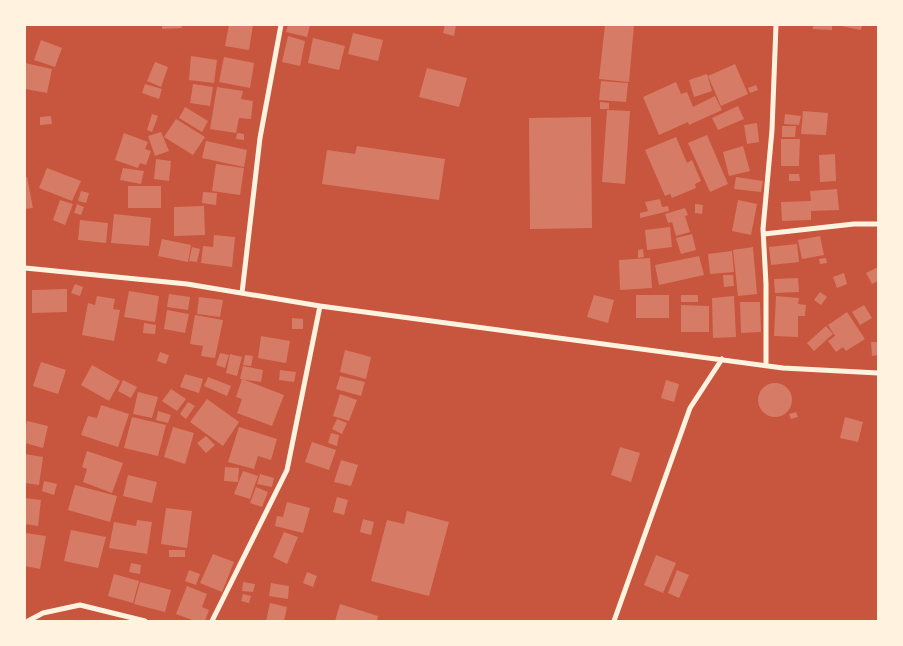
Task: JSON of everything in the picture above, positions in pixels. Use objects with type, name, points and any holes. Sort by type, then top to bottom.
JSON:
[{"type":"street","points":[[242,293],[260,138],[281,25]]},
{"type":"street","points":[[766,365],[764,234],[772,130],[776,25]]},
{"type":"street","points":[[764,234],[854,224],[878,224]]},
{"type":"street","points":[[25,268],[187,284],[320,306],[783,368],[878,372]]},
{"type":"street","points":[[212,621],[287,470],[320,306]]},
{"type":"street","points":[[614,621],[690,408],[722,359]]},
{"type":"street","points":[[28,621],[43,613],[80,605],[145,621]]},
{"type":"building","points":[[162,25],[181,25],[182,28],[162,29]]},
{"type":"building","points":[[229,25],[253,25],[249,50],[225,46]]},
{"type":"building","points":[[288,25],[310,25],[307,37],[286,32]]},
{"type":"building","points":[[445,25],[456,25],[454,36],[443,33]]},
{"type":"building","points":[[605,25],[634,25],[629,82],[599,79]]},
{"type":"building","points":[[813,25],[832,25],[832,30],[813,29]]},
{"type":"building","points":[[836,25],[862,25],[861,30]]},
{"type":"building","points":[[353,33],[383,40],[378,61],[348,54]]},
{"type":"building","points":[[288,36],[305,41],[300,66],[282,62]]},
{"type":"building","points":[[313,38],[345,46],[339,70],[308,63]]},
{"type":"building","points":[[41,40],[62,48],[55,67],[34,60]]},
{"type":"building","points":[[191,56],[217,60],[214,83],[189,80]]},
{"type":"building","points":[[224,57],[254,63],[250,88],[219,82]]},
{"type":"building","points":[[155,62],[168,67],[161,87],[147,81]]},
{"type":"building","points":[[25,63],[52,69],[47,93],[25,89]]},
{"type":"building","points":[[735,64],[748,94],[721,106],[708,76]]},
{"type":"building","points":[[427,68],[467,78],[459,107],[419,97]]},
{"type":"building","points":[[707,74],[712,91],[694,97],[689,80]]},
{"type":"building","points":[[601,81],[628,83],[626,102],[599,100]]},
{"type":"building","points":[[676,82],[681,94],[687,92],[693,107],[715,96],[722,110],[689,125],[688,122],[659,135],[643,97]]},
{"type":"building","points":[[145,84],[162,89],[159,99],[142,93]]},
{"type":"building","points":[[193,84],[213,87],[210,106],[190,103]]},
{"type":"building","points":[[756,85],[758,90],[750,93],[748,88]]},
{"type":"building","points":[[217,87],[243,91],[241,99],[253,101],[251,119],[239,118],[236,133],[210,129]]},
{"type":"building","points":[[600,102],[609,103],[609,109],[600,109]]},
{"type":"building","points":[[738,106],[744,119],[718,130],[712,118]]},
{"type":"building","points":[[185,107],[208,121],[202,132],[179,118]]},
{"type":"building","points":[[607,110],[630,111],[625,184],[602,182]]},
{"type":"building","points":[[803,111],[828,113],[826,135],[801,134]]},
{"type":"building","points":[[152,114],[158,116],[152,132],[147,130]]},
{"type":"building","points":[[785,114],[801,116],[799,125],[784,124]]},
{"type":"building","points":[[51,116],[52,124],[40,125],[40,117]]},
{"type":"building","points":[[591,117],[592,228],[530,229],[529,118]]},
{"type":"building","points":[[176,119],[205,137],[193,155],[164,137]]},
{"type":"building","points":[[757,123],[759,142],[747,144],[744,125]]},
{"type":"building","points":[[782,126],[796,126],[795,137],[782,137]]},
{"type":"building","points":[[161,132],[169,151],[155,156],[148,136]]},
{"type":"building","points":[[124,133],[148,142],[145,149],[151,151],[146,165],[140,163],[138,168],[115,160]]},
{"type":"building","points":[[237,133],[244,134],[244,140],[236,139]]},
{"type":"building","points":[[707,135],[728,184],[710,192],[688,143]]},
{"type":"building","points":[[676,137],[687,163],[692,160],[701,181],[695,184],[696,188],[672,198],[670,194],[665,196],[645,150]]},
{"type":"building","points":[[781,139],[800,139],[799,166],[781,166]]},
{"type":"building","points":[[206,141],[247,150],[244,167],[202,158]]},
{"type":"building","points":[[357,146],[445,159],[439,200],[322,184],[327,150],[355,154]]},
{"type":"building","points":[[743,146],[750,171],[729,176],[723,152]]},
{"type":"building","points":[[835,154],[836,181],[820,182],[819,155]]},
{"type":"building","points":[[156,159],[171,161],[169,181],[154,179]]},
{"type":"building","points":[[216,164],[244,168],[240,195],[212,191]]},
{"type":"building","points":[[47,168],[81,181],[72,201],[39,188]]},
{"type":"building","points":[[123,168],[144,171],[141,184],[120,180]]},
{"type":"building","points":[[789,174],[799,174],[800,181],[789,181]]},
{"type":"building","points":[[25,177],[27,177],[33,208],[25,209]]},
{"type":"building","points":[[736,177],[763,181],[761,192],[734,189]]},
{"type":"building","points":[[128,186],[161,186],[161,208],[128,208]]},
{"type":"building","points":[[837,189],[839,210],[811,211],[811,220],[782,221],[781,202],[811,201],[810,191]]},
{"type":"building","points":[[81,191],[89,193],[86,203],[78,201]]},
{"type":"building","points":[[203,192],[217,193],[216,205],[202,203]]},
{"type":"building","points":[[660,199],[662,207],[668,206],[669,211],[640,218],[640,213],[648,211],[645,202]]},
{"type":"building","points":[[60,200],[73,204],[65,225],[53,220]]},
{"type":"building","points":[[738,200],[757,204],[751,235],[732,231]]},
{"type":"building","points":[[77,204],[84,207],[81,215],[74,213]]},
{"type":"building","points":[[695,204],[703,205],[702,214],[695,213]]},
{"type":"building","points":[[204,206],[205,235],[174,236],[174,207]]},
{"type":"building","points":[[685,208],[688,215],[685,216],[690,232],[676,236],[672,222],[668,223],[665,214]]},
{"type":"building","points":[[114,214],[151,218],[149,246],[111,243]]},
{"type":"building","points":[[80,220],[108,223],[106,243],[78,240]]},
{"type":"building","points":[[670,227],[672,247],[647,250],[645,230]]},
{"type":"building","points":[[692,234],[696,250],[681,254],[676,238]]},
{"type":"building","points":[[214,235],[235,237],[232,267],[201,263],[203,246],[213,247]]},
{"type":"building","points":[[820,236],[824,255],[802,259],[798,240]]},
{"type":"building","points":[[162,239],[191,245],[188,262],[158,256]]},
{"type":"building","points":[[797,244],[799,262],[771,265],[769,247]]},
{"type":"building","points":[[192,247],[200,249],[197,262],[189,261]]},
{"type":"building","points":[[753,247],[757,294],[738,296],[733,250]]},
{"type":"building","points":[[643,249],[644,257],[638,258],[638,250]]},
{"type":"building","points":[[732,251],[734,272],[710,274],[708,254]]},
{"type":"building","points":[[699,256],[704,275],[659,285],[655,265]]},
{"type":"building","points":[[650,258],[652,288],[620,290],[619,260]]},
{"type":"building","points":[[826,258],[827,263],[820,264],[819,259]]},
{"type":"building","points":[[878,267],[878,281],[872,284],[866,273]]},
{"type":"building","points":[[844,273],[847,284],[837,288],[833,277]]},
{"type":"building","points":[[723,275],[733,275],[734,286],[724,287]]},
{"type":"building","points":[[798,278],[799,292],[775,293],[774,279]]},
{"type":"building","points":[[75,284],[83,287],[80,296],[71,293]]},
{"type":"building","points":[[67,289],[67,312],[32,313],[32,290]]},
{"type":"building","points":[[129,291],[159,296],[155,322],[124,317]]},
{"type":"building","points":[[820,292],[827,297],[821,305],[814,300]]},
{"type":"building","points":[[169,294],[190,297],[188,310],[167,307]]},
{"type":"building","points":[[594,295],[614,300],[608,323],[587,317]]},
{"type":"building","points":[[636,295],[669,295],[669,318],[636,318]]},
{"type":"building","points":[[681,295],[698,295],[698,302],[681,302]]},
{"type":"building","points":[[97,296],[115,299],[113,309],[120,310],[114,341],[82,335],[88,303],[95,305]]},
{"type":"building","points":[[734,296],[736,337],[713,338],[712,298]]},
{"type":"building","points":[[776,296],[799,298],[798,304],[806,305],[805,316],[798,316],[798,337],[774,336]]},
{"type":"building","points":[[199,297],[223,300],[220,317],[197,314]]},
{"type":"building","points":[[740,302],[760,302],[761,332],[741,333]]},
{"type":"building","points":[[681,305],[709,306],[709,332],[681,332]]},
{"type":"building","points":[[864,305],[872,318],[860,325],[852,312]]},
{"type":"building","points":[[167,310],[189,314],[185,333],[164,329]]},
{"type":"building","points":[[847,312],[865,339],[846,351],[843,347],[836,352],[828,341],[835,336],[828,325]]},
{"type":"building","points":[[195,315],[223,320],[215,358],[201,356],[203,346],[190,344]]},
{"type":"building","points":[[292,318],[303,319],[303,329],[292,329]]},
{"type":"building","points":[[144,323],[156,325],[155,334],[143,333]]},
{"type":"building","points":[[826,326],[833,334],[814,351],[807,343]]},
{"type":"building","points":[[261,336],[290,341],[286,363],[258,358]]},
{"type":"building","points":[[871,342],[878,342],[878,355],[872,356]]},
{"type":"building","points":[[345,350],[371,357],[366,379],[340,372]]},
{"type":"building","points":[[160,352],[169,355],[166,364],[157,361]]},
{"type":"building","points":[[220,353],[229,355],[225,368],[216,365]]},
{"type":"building","points":[[230,354],[242,357],[237,376],[226,373]]},
{"type":"building","points":[[245,355],[253,356],[251,366],[243,365]]},
{"type":"building","points":[[41,362],[66,370],[58,394],[33,386]]},
{"type":"building","points":[[92,365],[120,381],[109,401],[81,385]]},
{"type":"building","points":[[243,366],[263,370],[261,382],[240,379]]},
{"type":"building","points":[[280,370],[296,372],[294,382],[279,380]]},
{"type":"building","points":[[185,374],[203,379],[199,393],[180,387]]},
{"type":"building","points":[[340,376],[365,382],[361,396],[336,389]]},
{"type":"building","points":[[208,377],[231,386],[227,396],[204,386]]},
{"type":"building","points":[[242,379],[284,395],[272,426],[237,413],[242,399],[236,397]]},
{"type":"building","points":[[123,380],[137,387],[131,398],[118,391]]},
{"type":"building","points":[[666,380],[679,384],[674,402],[661,398]]},
{"type":"building","points":[[775,383],[787,388],[792,400],[787,412],[775,417],[763,412],[758,400],[763,388]]},
{"type":"building","points":[[171,389],[186,399],[177,411],[162,401]]},
{"type":"building","points":[[138,392],[158,397],[152,418],[133,414]]},
{"type":"building","points":[[340,394],[357,400],[349,421],[333,416]]},
{"type":"building","points":[[207,399],[239,422],[223,446],[190,422]]},
{"type":"building","points":[[188,402],[195,406],[186,419],[180,414]]},
{"type":"building","points":[[101,405],[129,414],[118,447],[81,435],[88,416],[97,418]]},
{"type":"building","points":[[158,411],[171,415],[168,423],[156,420]]},
{"type":"building","points":[[796,412],[798,417],[791,419],[789,414]]},
{"type":"building","points":[[132,417],[166,425],[158,456],[124,448]]},
{"type":"building","points":[[845,417],[863,422],[858,442],[840,438]]},
{"type":"building","points":[[337,419],[347,423],[342,434],[332,429]]},
{"type":"building","points":[[27,421],[48,426],[43,448],[25,443]]},
{"type":"building","points":[[173,427],[194,433],[185,464],[164,457]]},
{"type":"building","points":[[239,427],[277,439],[271,460],[258,456],[254,469],[228,462]]},
{"type":"building","points":[[331,433],[339,435],[337,446],[328,443]]},
{"type":"building","points":[[206,436],[215,445],[206,453],[197,443]]},
{"type":"building","points":[[312,442],[336,450],[329,470],[305,462]]},
{"type":"building","points":[[620,447],[640,453],[631,482],[611,475]]},
{"type":"building","points":[[87,451],[123,463],[112,493],[83,482],[87,469],[82,467]]},
{"type":"building","points":[[25,454],[43,457],[39,485],[25,483]]},
{"type":"building","points":[[341,460],[358,465],[351,486],[334,482]]},
{"type":"building","points":[[225,467],[239,468],[238,482],[224,481]]},
{"type":"building","points":[[243,471],[258,476],[250,499],[234,494]]},
{"type":"building","points":[[260,474],[274,478],[272,487],[257,484]]},
{"type":"building","points":[[128,475],[157,482],[152,503],[123,496]]},
{"type":"building","points":[[44,481],[57,484],[54,495],[42,491]]},
{"type":"building","points":[[75,485],[117,496],[110,522],[68,510]]},
{"type":"building","points":[[256,487],[268,492],[262,507],[250,503]]},
{"type":"building","points":[[337,497],[348,500],[344,515],[333,512]]},
{"type":"building","points":[[25,498],[41,500],[38,526],[25,524]]},
{"type":"building","points":[[287,502],[310,508],[303,533],[275,526],[277,516],[283,517]]},
{"type":"building","points":[[166,508],[192,511],[187,548],[161,544]]},
{"type":"building","points":[[407,511],[449,522],[429,596],[371,581],[387,520],[404,524]]},
{"type":"building","points":[[363,519],[374,522],[371,535],[360,532]]},
{"type":"building","points":[[137,520],[152,522],[147,554],[109,548],[114,522],[136,526]]},
{"type":"building","points":[[71,530],[106,537],[98,568],[64,561]]},
{"type":"building","points":[[284,532],[298,537],[287,564],[273,557]]},
{"type":"building","points":[[25,533],[46,536],[40,569],[25,566]]},
{"type":"building","points":[[169,550],[185,550],[185,557],[169,557]]},
{"type":"building","points":[[213,554],[234,562],[222,592],[200,583]]},
{"type":"building","points":[[656,555],[676,563],[663,593],[644,585]]},
{"type":"building","points":[[131,563],[141,565],[140,574],[129,572]]},
{"type":"building","points":[[189,570],[200,574],[196,585],[185,581]]},
{"type":"building","points":[[677,570],[689,575],[679,598],[668,593]]},
{"type":"building","points":[[307,572],[317,576],[313,587],[303,583]]},
{"type":"building","points":[[114,574],[139,581],[133,603],[108,596]]},
{"type":"building","points":[[140,582],[171,590],[165,612],[134,604]]},
{"type":"building","points":[[243,582],[255,584],[253,592],[242,591]]},
{"type":"building","points":[[271,583],[289,586],[288,599],[269,596]]},
{"type":"building","points":[[187,586],[207,594],[202,607],[209,610],[205,621],[195,621],[176,614]]},
{"type":"building","points":[[243,594],[251,596],[249,603],[241,601]]},
{"type":"building","points":[[270,603],[287,607],[284,621],[266,621]]},
{"type":"building","points":[[340,604],[378,616],[377,621],[335,621]]}]
